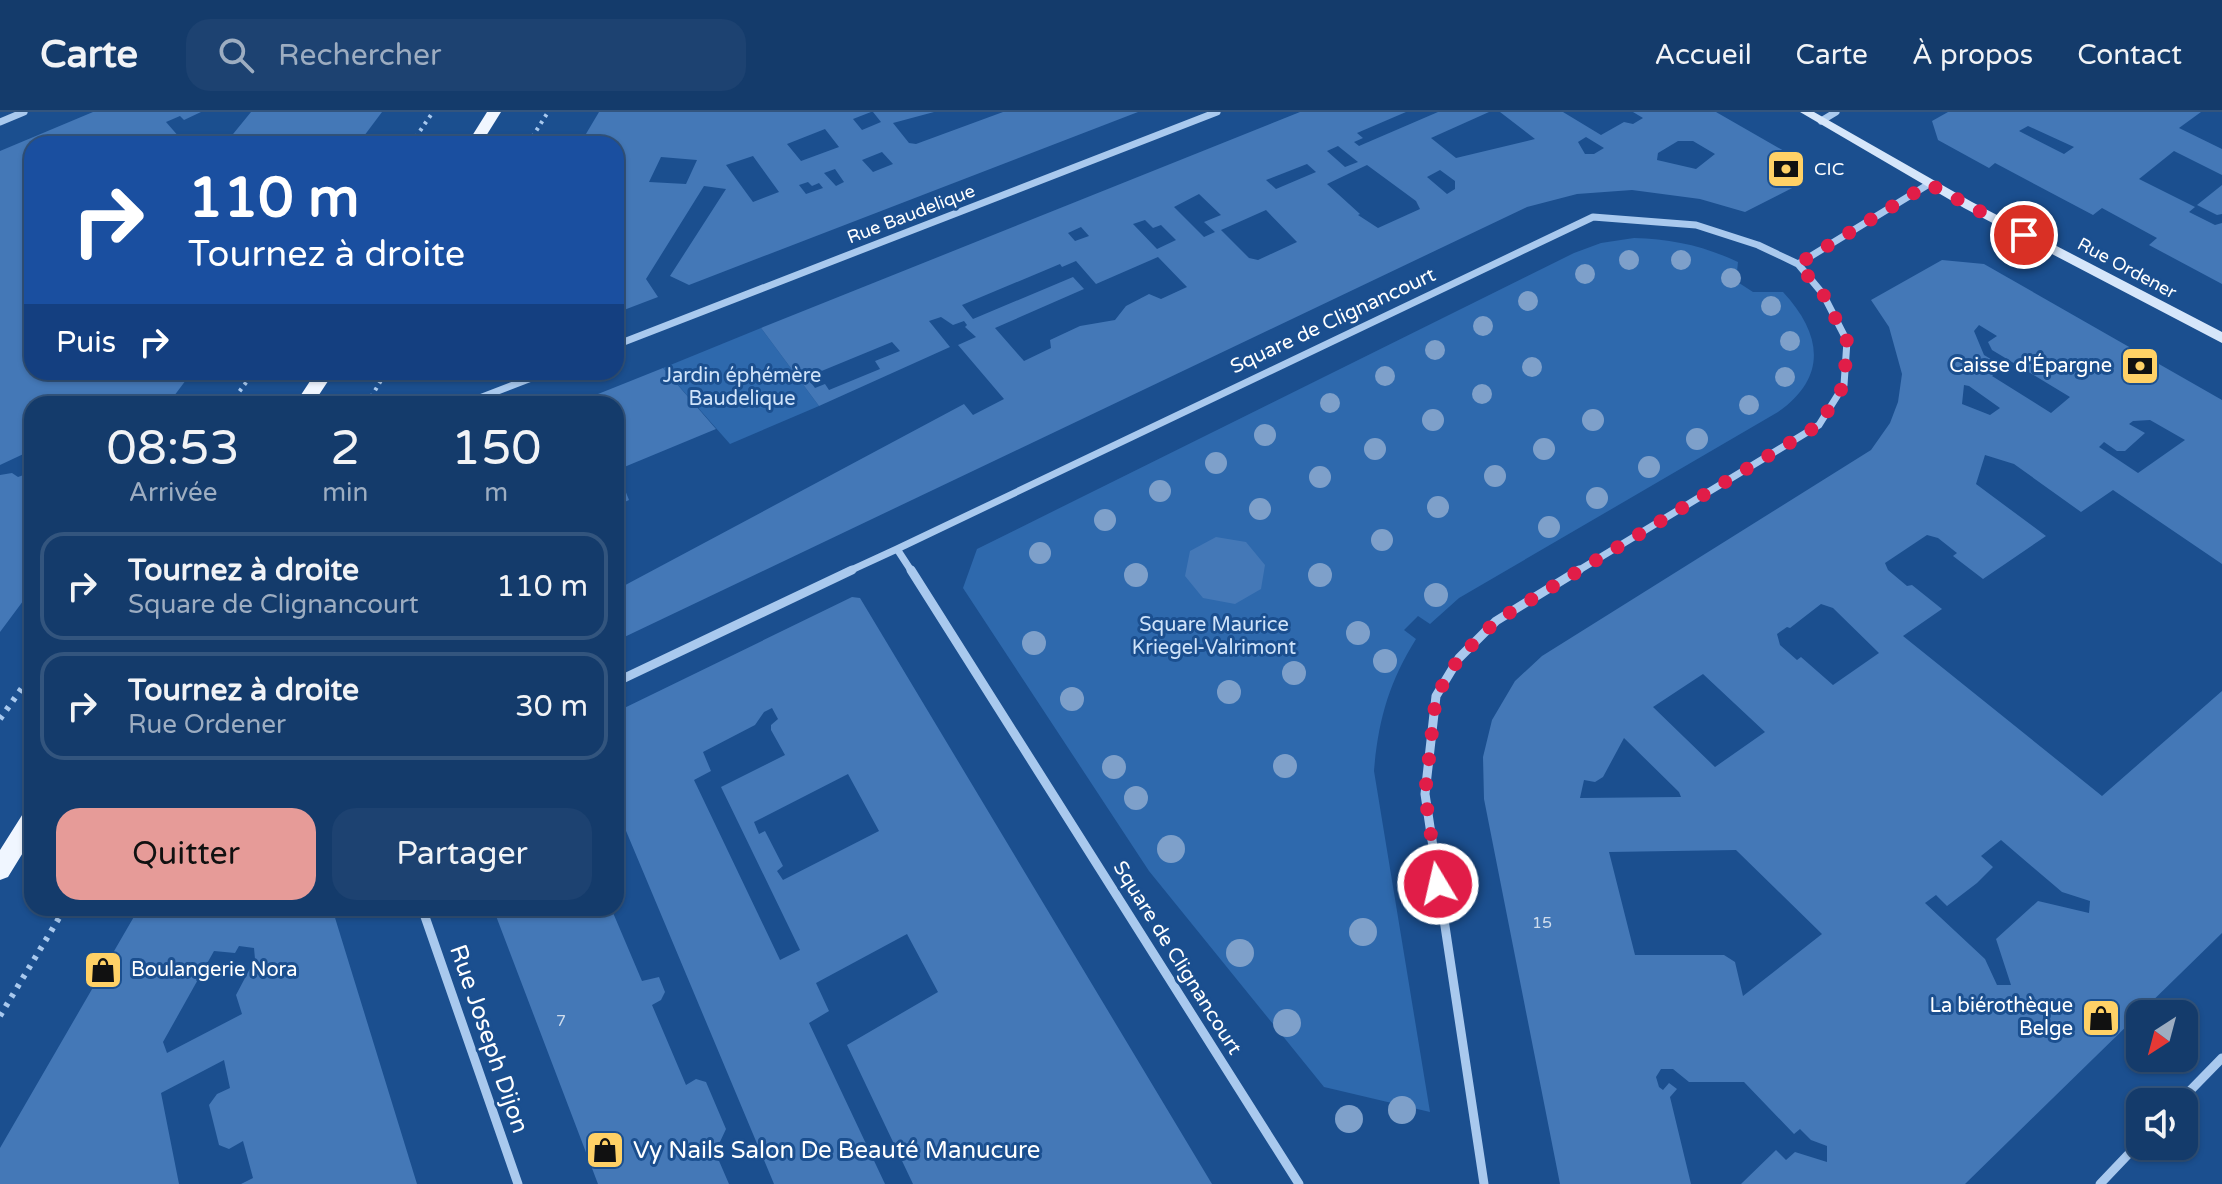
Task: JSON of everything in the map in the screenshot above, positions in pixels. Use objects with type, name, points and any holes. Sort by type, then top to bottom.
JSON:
[{"type":"main road","points":[[479,136],[494,112]]},
{"type":"main road","name":"Rue Ordener","points":[[1806,112],[1929,184],[2222,338]]},
{"type":"main road","points":[[0,870],[24,832]]},
{"type":"street","points":[[0,122],[24,112]]},
{"type":"street","name":"Rue Baudelique","points":[[624,342],[1217,112]]},
{"type":"street","points":[[1821,121],[1836,112]]},
{"type":"street","points":[[1798,264],[1929,184]]},
{"type":"street","name":"Square de Clignancourt","points":[[624,678],[1593,217],[1655,219],[1696,225],[1758,245],[1798,264],[1823,294],[1847,341],[1844,385],[1819,425],[1496,621],[1459,658],[1436,696],[1425,794],[1484,1184]]},
{"type":"street","points":[[485,396],[526,380]]},
{"type":"street","name":"Square de Clignancourt","points":[[897,549],[1299,1184]]},
{"type":"street","name":"Rue Joseph Dijon","points":[[425,916],[518,1184]]},
{"type":"street","points":[[2193,1088],[2222,1058]]},
{"type":"street","points":[[2100,1184],[2126,1157]]},
{"type":"path","points":[[416,136],[433,112]]},
{"type":"path","points":[[533,136],[548,112]]},
{"type":"path","points":[[0,719],[24,685]]},
{"type":"path","points":[[0,1016],[60,916]]},
{"type":"green space","name":"Square Maurice Kriegel-Valrimont","points":[[1634,238],[1675,242],[1713,252],[1738,262],[1736,281],[1753,292],[1783,292],[1796,307],[1812,338],[1812,369],[1806,384],[1778,412],[1459,598],[1430,624],[1418,616],[1404,630],[1416,639],[1386,702],[1374,771],[1430,1112],[1324,1087],[1149,871],[963,588],[977,549],[1574,253],[1601,243]]},
{"type":"green space","name":"Jardin éphémère Baudelique","points":[[761,328],[819,406],[730,444],[663,368]]},
{"type":"building","points":[[93,112],[201,112],[184,120],[180,116],[166,122],[178,136],[36,136]]},
{"type":"building","points":[[251,112],[382,112],[364,136],[231,136]]},
{"type":"building","points":[[599,112],[871,112],[853,119],[862,130],[881,122],[873,112],[934,112],[893,123],[909,143],[916,144],[1003,112],[1138,112],[689,285],[670,276],[726,189],[704,186],[646,279],[658,297],[624,310],[624,136],[585,136]],"holes":[[[825,129],[839,147],[801,161],[787,144]],[[882,152],[893,164],[873,172],[862,160]],[[753,156],[779,192],[753,202],[726,165]],[[661,157],[697,160],[686,184],[649,182]],[[835,169],[844,182],[836,186],[824,173]],[[819,183],[823,188],[806,194],[799,185]]]},
{"type":"building","points":[[1300,112],[1406,112],[1357,133],[1363,138],[1354,142],[1359,146],[1438,112],[1489,112],[1431,138],[1456,158],[1535,139],[1500,112],[1563,112],[1601,135],[1624,122],[1633,124],[1643,118],[1633,112],[1716,112],[1798,159],[1804,182],[1745,212],[1700,199],[1632,190],[1577,194],[1527,207],[624,637],[624,586],[964,404],[973,415],[1004,399],[958,345],[976,337],[965,327],[964,321],[953,325],[941,317],[929,321],[950,347],[819,406],[761,328]],"holes":[[[1586,137],[1604,148],[1594,154],[1585,154],[1578,142]],[[1678,141],[1693,141],[1715,154],[1696,169],[1657,160],[1658,153]],[[1338,146],[1358,162],[1345,167],[1327,151]],[[1307,164],[1316,172],[1276,189],[1266,180]],[[1367,165],[1416,201],[1420,209],[1378,228],[1327,184]],[[1440,170],[1455,181],[1455,189],[1447,194],[1427,177]],[[1199,194],[1221,215],[1204,222],[1215,232],[1204,237],[1174,207]],[[1266,210],[1297,242],[1258,260],[1249,258],[1221,230]],[[1145,220],[1153,228],[1161,225],[1176,240],[1157,249],[1133,224]],[[1081,227],[1089,236],[1075,241],[1068,233]],[[1158,257],[1187,287],[1161,299],[1149,294],[1126,306],[1115,320],[1080,326],[1050,340],[1051,348],[1024,361],[995,328],[1084,289],[1073,277],[973,319],[962,305],[1060,264],[1062,267],[1076,261],[1096,284]],[[892,342],[900,351],[875,361],[880,369],[829,390],[825,384],[815,388],[807,377]]]},
{"type":"building","points":[[1948,112],[2201,112],[2179,128],[2222,149],[2222,175],[2174,151],[2139,179],[2195,207],[2189,212],[2215,225],[2222,223],[2222,284],[2149,245],[2157,238],[2102,208],[2093,215],[1995,163],[1989,168],[1938,140],[1932,121]],"holes":[[[2028,126],[2074,147],[2064,154],[2019,131]]]},
{"type":"building","points":[[24,141],[24,380],[186,380],[174,396],[24,396],[24,454],[0,465],[0,151]]},
{"type":"building","points":[[2222,185],[2222,214],[2217,215],[2197,205]]},
{"type":"building","points":[[1942,260],[1984,264],[2222,400],[2222,564],[2113,490],[2081,512],[2014,464],[1985,455],[1976,484],[2046,536],[1983,579],[1953,556],[1957,553],[1938,538],[1927,535],[1885,563],[1888,570],[1907,586],[1912,585],[1942,609],[1903,636],[2102,796],[2222,691],[2222,933],[2153,1000],[2126,1000],[2126,1027],[1965,1184],[1741,1184],[1776,1150],[1786,1160],[1795,1152],[1827,1162],[1827,1146],[1811,1140],[1800,1129],[1794,1134],[1744,1082],[1689,1082],[1673,1069],[1661,1069],[1656,1077],[1659,1087],[1663,1090],[1669,1083],[1677,1089],[1670,1097],[1691,1184],[1560,1184],[1484,799],[1483,757],[1492,720],[1515,681],[1542,656],[1871,450],[1890,423],[1898,402],[1902,374],[1889,327],[1871,300]],"holes":[[[1979,325],[1997,336],[1988,342],[1992,350],[2070,397],[2051,413],[1992,376],[2004,367],[1984,355],[1974,331]],[[1964,385],[2000,408],[1990,415],[1962,404]],[[2150,420],[2185,440],[2138,473],[2099,447],[2104,442],[2117,451],[2125,451],[2145,433],[2129,424]],[[1821,604],[1833,608],[1879,653],[1833,685],[1801,657],[1797,660],[1780,645],[1777,634]],[[1703,674],[1765,732],[1715,767],[1653,707]],[[1624,738],[1681,797],[1580,798],[1584,780],[1595,782],[1603,777]],[[2001,840],[2062,892],[2090,901],[2089,913],[2038,901],[1996,939],[2011,985],[1997,985],[1985,959],[1925,903],[1936,895],[1947,906],[1977,883],[1993,867],[1981,856]],[[1736,850],[1822,934],[1743,996],[1735,962],[1724,955],[1635,955],[1609,852]]]},
{"type":"building","points":[[663,368],[716,429],[624,467],[624,396],[593,396]]},
{"type":"building","points":[[12,473],[18,477],[24,475],[24,600],[0,632],[0,475]]},
{"type":"building","points":[[1216,537],[1246,542],[1265,565],[1261,589],[1235,604],[1203,598],[1185,576],[1190,551]]},
{"type":"building","points":[[852,597],[860,598],[1212,1184],[913,1184],[847,1045],[938,992],[907,934],[816,983],[829,1011],[809,1023],[885,1184],[774,1184],[624,826],[624,708]],"holes":[[[772,708],[778,719],[771,725],[771,730],[785,755],[721,787],[800,950],[780,960],[694,780],[711,771],[703,752],[755,725],[764,712]],[[848,774],[879,831],[783,880],[777,871],[783,866],[765,831],[759,834],[754,822]]]},
{"type":"building","points":[[134,916],[334,916],[417,1184],[241,1184],[253,1178],[243,1141],[229,1149],[219,1145],[209,1105],[217,1094],[230,1088],[224,1060],[161,1093],[179,1184],[0,1184],[0,1148]],"holes":[[[239,946],[254,948],[255,959],[236,995],[242,1014],[167,1053],[163,1042],[214,951],[235,953]]]},
{"type":"building","points":[[496,916],[614,916],[642,981],[659,977],[665,992],[661,1000],[652,1005],[686,1085],[696,1079],[706,1082],[726,1129],[719,1144],[713,1147],[729,1184],[598,1184]]},
{"type":"place","name":"CIC","points":[[1786,169]]},
{"type":"place","name":"Caisse d'Épargne","points":[[2140,366]]},
{"type":"place","name":"Boulangerie Nora","points":[[103,970]]},
{"type":"place","name":"La biérothèque Belge","points":[[2101,1018]]},
{"type":"place","name":"Vy Nails Salon De Beauté Manucure","points":[[605,1150]]},
{"type":"route","points":[[1438,884],[1425,794],[1436,696],[1459,658],[1496,621],[1819,425],[1844,385],[1847,341],[1823,294],[1798,264],[1929,184],[2024,235]]}]
